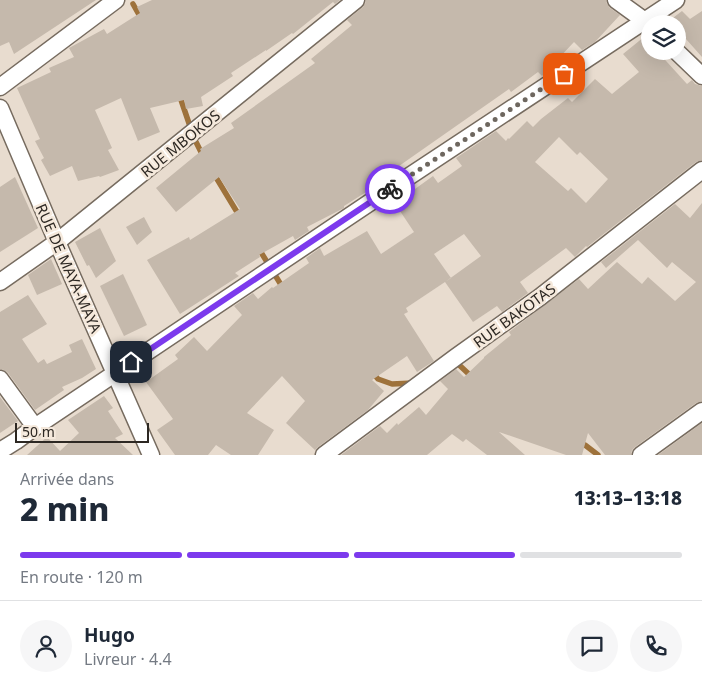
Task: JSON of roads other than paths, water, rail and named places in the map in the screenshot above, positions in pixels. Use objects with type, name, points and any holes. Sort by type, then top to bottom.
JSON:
[{"type":"street","points":[[0,87],[116,0]]},
{"type":"street","name":"RUE MBOKOS","points":[[0,282],[57,242],[356,0]]},
{"type":"street","points":[[617,0],[641,18]]},
{"type":"street","points":[[657,15],[676,0]]},
{"type":"street","points":[[0,451],[115,373],[641,27]]},
{"type":"street","points":[[685,60],[702,76]]},
{"type":"street","name":"RUE DE MAYA-MAYA","points":[[0,108],[151,455]]},
{"type":"street","name":"RUE BAKOTAS","points":[[324,455],[540,297],[702,170]]},
{"type":"street","points":[[0,380],[35,427]]},
{"type":"street","points":[[642,455],[702,411]]},
{"type":"waterway","points":[[133,4],[142,20]]},
{"type":"waterway","points":[[179,94],[194,138],[204,158]]},
{"type":"waterway","points":[[214,174],[240,217]]},
{"type":"waterway","points":[[259,249],[283,288]]},
{"type":"waterway","points":[[454,362],[473,378]]},
{"type":"waterway","points":[[372,372],[378,379],[392,384],[413,383]]},
{"type":"waterway","points":[[578,442],[598,455]]}]
